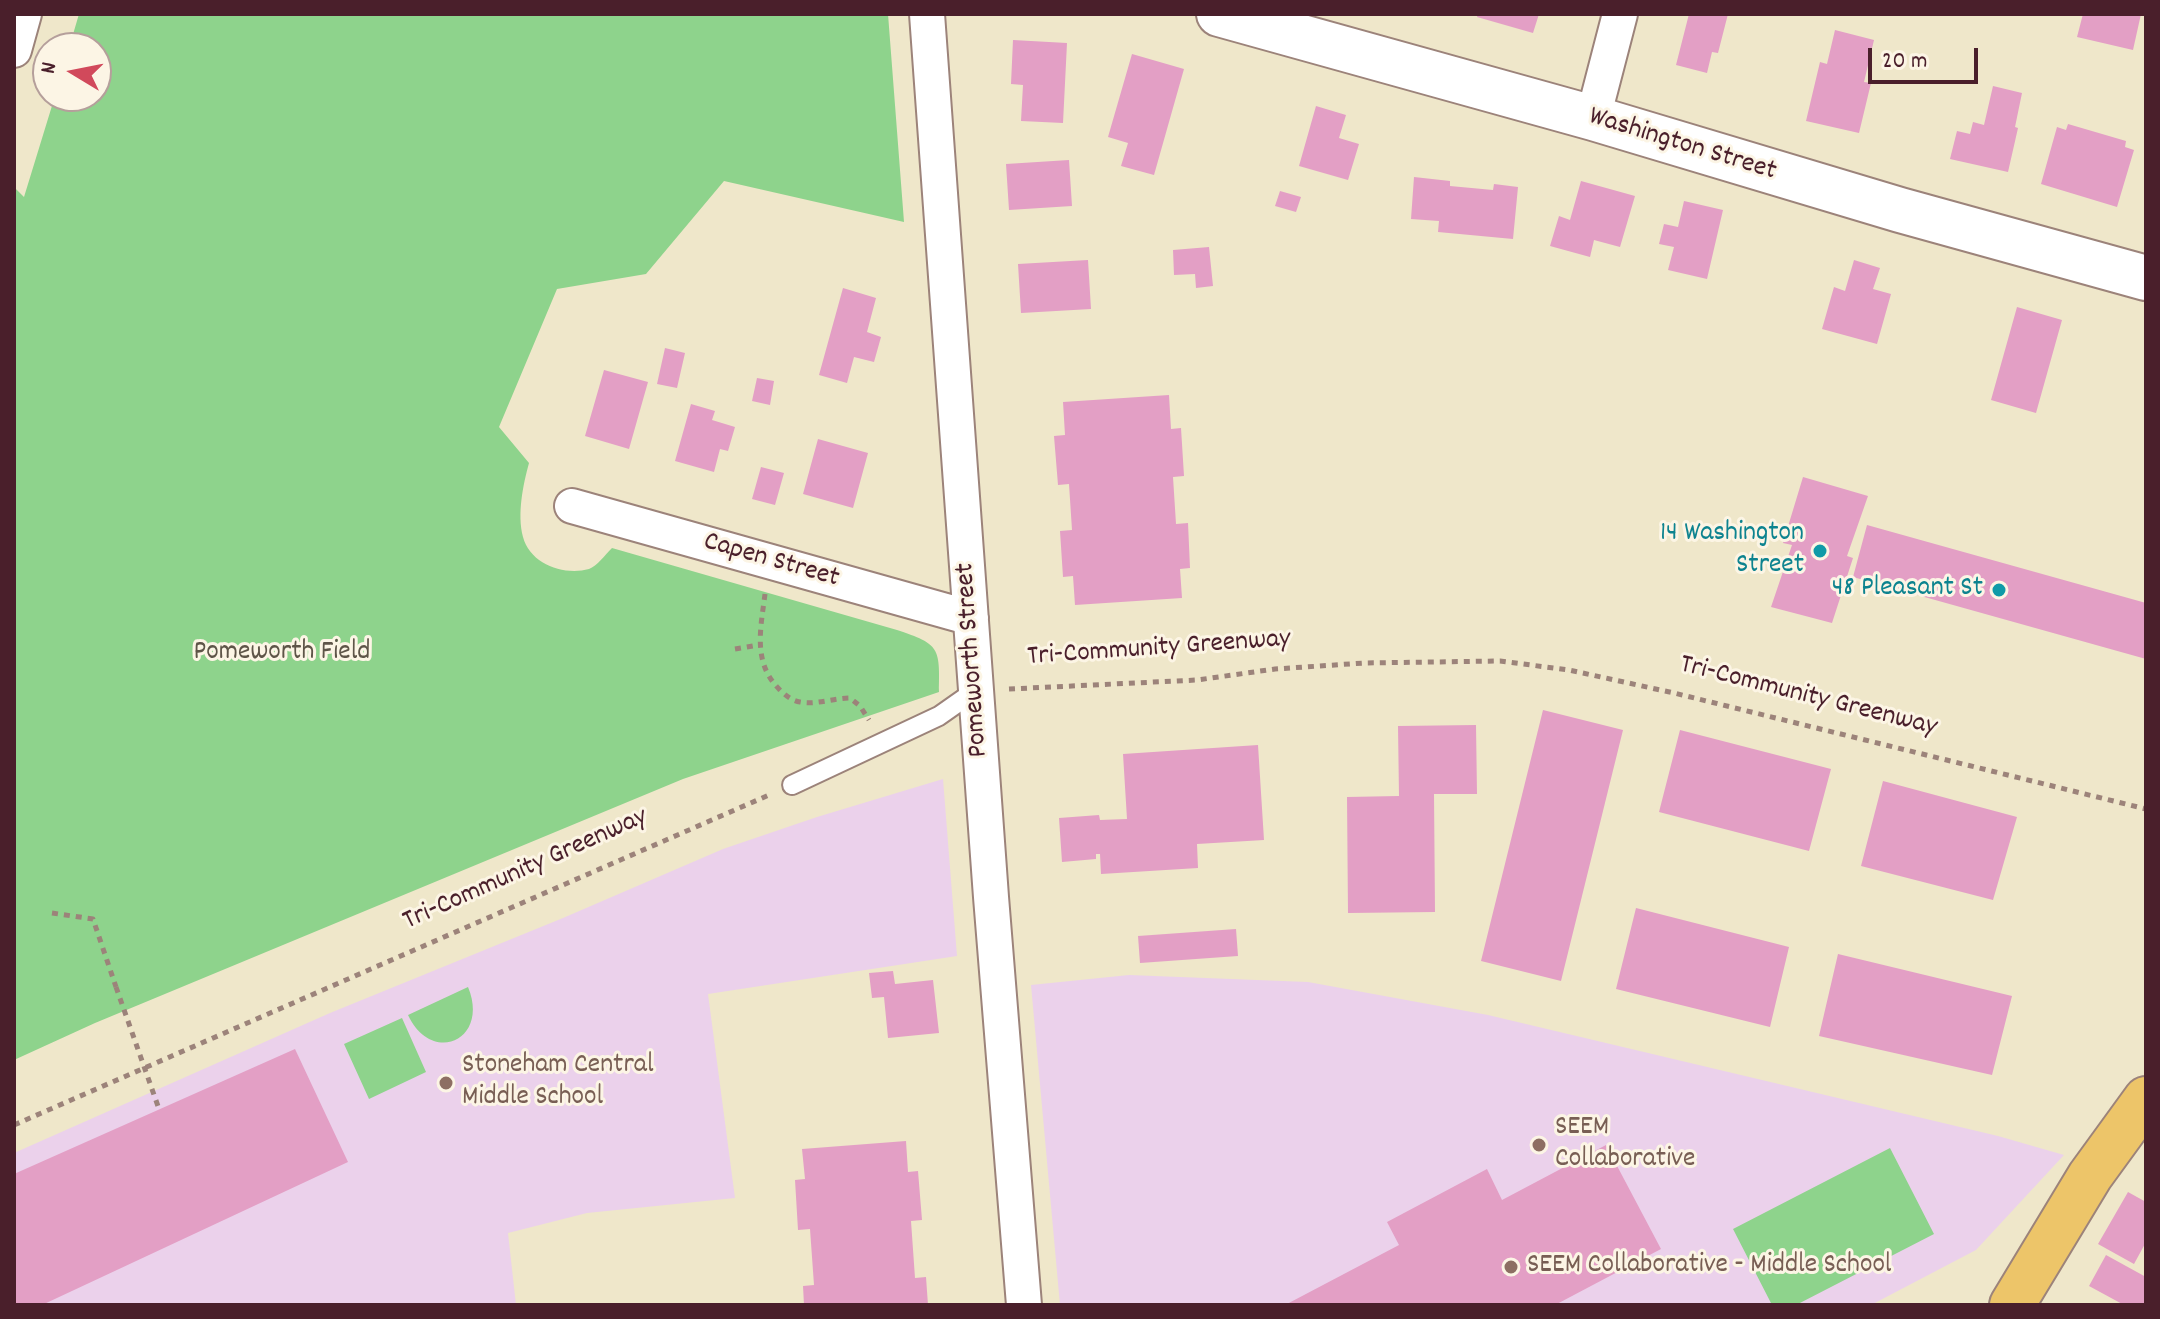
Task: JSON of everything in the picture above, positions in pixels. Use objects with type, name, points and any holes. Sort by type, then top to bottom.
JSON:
[{"type":"main road","points":[[2012,1305],[2090,1176],[2146,1099]]},
{"type":"street","points":[[14,50],[24,14]]},
{"type":"street","name":"Pomeworth Street","points":[[927,14],[1024,1305]]},
{"type":"street","name":"Washington Street","points":[[1219,14],[1593,118],[1845,194],[2146,278]]},
{"type":"street","points":[[1593,118],[1620,14]]},
{"type":"street","name":"Capen Street","points":[[572,506],[971,618]]},
{"type":"lane","points":[[792,785],[939,716],[976,690]]},
{"type":"path","points":[[765,592],[759,645],[769,677],[786,695],[801,702],[850,698],[860,706],[881,742]]},
{"type":"path","points":[[735,649],[759,645]]},
{"type":"path","name":"Tri-Community Greenway","points":[[976,690],[1197,680],[1275,669],[1364,663],[1500,661],[1569,670],[1659,690],[2146,809]]},
{"type":"path","name":"Tri-Community Greenway","points":[[14,1125],[792,785]]},
{"type":"path","points":[[52,913],[93,919],[159,1109]]},
{"type":"shaded area","name":"Stoneham Central Middle School","points":[[943,779],[957,956],[708,994],[735,1198],[587,1213],[508,1233],[516,1305],[14,1305],[14,1153],[330,1013],[723,849]]},
{"type":"shaded area","name":"SEEM Collaborative","points":[[1129,975],[1308,982],[1488,1015],[1998,1136],[2064,1155],[1976,1250],[1871,1305],[1060,1305],[1031,985]]},
{"type":"green space","name":"Pomeworth Field","points":[[79,14],[888,14],[904,222],[724,181],[646,274],[557,289],[499,427],[529,463],[522,500],[521,528],[527,546],[540,561],[559,569],[579,571],[598,563],[612,548],[897,630],[922,639],[934,650],[939,666],[939,692],[683,779],[95,1023],[14,1060],[14,187],[24,197],[50,112],[112,112],[112,32],[74,32]]},
{"type":"green space","points":[[468,987],[473,1006],[465,1033],[443,1043],[431,1040],[418,1031],[408,1015]]},
{"type":"green space","points":[[402,1018],[426,1072],[369,1099],[344,1044]]},
{"type":"green space","points":[[1890,1148],[1934,1234],[1796,1305],[1772,1305],[1733,1229]]},
{"type":"building","points":[[1478,14],[1539,14],[1533,33],[1477,17]]},
{"type":"building","points":[[1689,14],[1728,14],[1718,53],[1712,52],[1707,73],[1676,65]]},
{"type":"building","points":[[2083,14],[2141,14],[2133,50],[2077,37]]},
{"type":"building","points":[[1835,30],[1874,40],[1864,82],[1871,83],[1859,133],[1806,121],[1820,62],[1827,64]]},
{"type":"building","points":[[1013,40],[1067,43],[1063,123],[1021,121],[1023,85],[1011,84]]},
{"type":"building","points":[[1132,54],[1184,69],[1154,175],[1121,166],[1128,143],[1108,137]]},
{"type":"building","points":[[1993,86],[2022,93],[2008,172],[1950,159],[1957,131],[1970,134],[1973,122],[1984,125]]},
{"type":"building","points":[[1316,106],[1346,115],[1339,138],[1359,144],[1348,180],[1299,166]]},
{"type":"building","points":[[2068,124],[2126,141],[2125,147],[2134,150],[2117,207],[2041,184],[2057,127],[2066,130]]},
{"type":"building","points":[[1069,160],[1072,206],[1009,210],[1006,164]]},
{"type":"building","points":[[1414,177],[1450,181],[1450,186],[1493,190],[1494,184],[1518,187],[1513,239],[1438,232],[1439,221],[1411,219]]},
{"type":"building","points":[[1581,181],[1635,196],[1620,247],[1594,240],[1590,257],[1550,246],[1559,216],[1570,220]]},
{"type":"building","points":[[1280,191],[1301,197],[1296,212],[1275,206]]},
{"type":"building","points":[[1684,201],[1723,210],[1707,279],[1668,270],[1674,247],[1659,244],[1664,224],[1678,227]]},
{"type":"building","points":[[1209,247],[1213,286],[1196,288],[1195,274],[1174,275],[1173,250]]},
{"type":"building","points":[[1088,260],[1091,309],[1021,313],[1018,264]]},
{"type":"building","points":[[1854,260],[1880,268],[1873,289],[1891,294],[1877,344],[1822,329],[1834,287],[1845,291]]},
{"type":"building","points":[[843,288],[876,298],[867,332],[881,337],[874,362],[854,357],[847,383],[819,375]]},
{"type":"building","points":[[2017,307],[2062,320],[2036,413],[1991,400]]},
{"type":"building","points":[[665,348],[685,353],[677,388],[657,384]]},
{"type":"building","points":[[604,370],[648,382],[629,449],[585,436]]},
{"type":"building","points":[[757,378],[774,381],[770,405],[752,401]]},
{"type":"building","points":[[1169,395],[1171,429],[1181,428],[1184,476],[1173,477],[1176,524],[1188,523],[1190,568],[1180,569],[1182,598],[1075,605],[1073,576],[1063,577],[1060,531],[1072,530],[1069,484],[1058,485],[1054,436],[1065,435],[1063,402]]},
{"type":"building","points":[[691,404],[715,411],[712,420],[735,427],[728,451],[720,449],[714,472],[675,461]]},
{"type":"building","points":[[818,439],[868,453],[853,508],[803,494]]},
{"type":"building","points":[[761,467],[784,473],[775,505],[752,499]]},
{"type":"building","name":"14 Washington Street","points":[[1803,477],[1868,496],[1847,556],[1853,558],[1832,623],[1771,607],[1792,545],[1783,543]]},
{"type":"building","name":"48 Pleasant St","points":[[1867,525],[2146,603],[2146,659],[1853,577]]},
{"type":"building","points":[[1543,710],[1623,730],[1561,981],[1481,961]]},
{"type":"building","points":[[1476,725],[1477,794],[1434,794],[1435,912],[1348,913],[1347,797],[1399,796],[1398,726]]},
{"type":"building","points":[[1680,730],[1831,769],[1809,851],[1659,812]]},
{"type":"building","points":[[1258,745],[1264,840],[1197,844],[1198,868],[1101,874],[1100,854],[1096,854],[1096,859],[1062,862],[1059,818],[1099,815],[1100,820],[1127,819],[1123,754]]},
{"type":"building","points":[[1883,781],[2017,817],[1993,900],[1861,866]]},
{"type":"building","points":[[1636,908],[1789,947],[1770,1027],[1616,989]]},
{"type":"building","points":[[1236,929],[1238,956],[1140,963],[1138,936]]},
{"type":"building","points":[[1838,954],[2012,996],[1992,1075],[1819,1036]]},
{"type":"building","points":[[893,971],[895,984],[933,980],[939,1033],[888,1038],[884,997],[872,998],[869,973]]},
{"type":"building","points":[[295,1049],[348,1162],[42,1305],[14,1305],[14,1174]]},
{"type":"building","points":[[906,1141],[908,1172],[918,1171],[922,1220],[911,1221],[915,1278],[926,1277],[928,1305],[804,1305],[803,1286],[814,1285],[810,1229],[798,1230],[795,1180],[805,1179],[802,1149]]},
{"type":"building","points":[[1606,1145],[1661,1249],[1555,1305],[1285,1305],[1399,1245],[1387,1222],[1487,1169],[1502,1200]]},
{"type":"building","points":[[2128,1192],[2146,1202],[2146,1242],[2134,1264],[2098,1244]]},
{"type":"building","points":[[2106,1255],[2146,1277],[2146,1305],[2124,1305],[2089,1286]]},
{"type":"place","name":"14 Washington Street","points":[[1820,551]]},
{"type":"place","name":"48 Pleasant St","points":[[1999,590]]},
{"type":"place","name":"Stoneham Central Middle School","points":[[446,1083]]},
{"type":"place","name":"SEEM Collaborative","points":[[1539,1145]]},
{"type":"place","name":"SEEM Collaborative - Middle School","points":[[1511,1267]]}]
